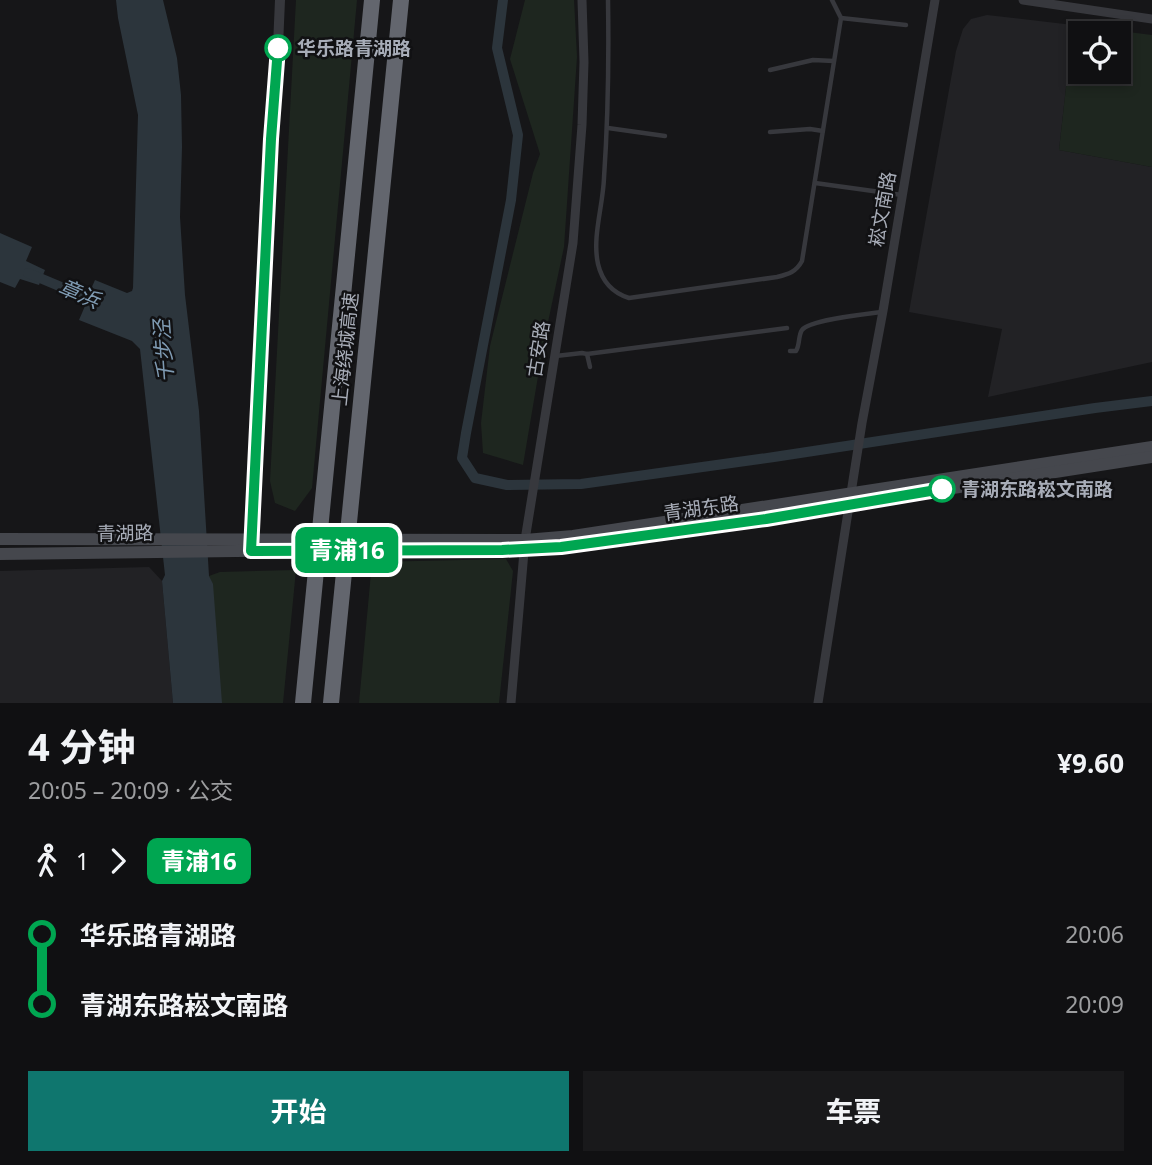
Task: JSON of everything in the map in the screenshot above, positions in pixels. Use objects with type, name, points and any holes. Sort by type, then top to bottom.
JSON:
[{"type":"highway","name":"上海绕城高速","points":[[303,703],[372,0]]},
{"type":"highway","name":"上海绕城高速","points":[[331,703],[401,0]]},
{"type":"main road","name":"青湖东路","points":[[851,498],[1152,447]]},
{"type":"main road","name":"青湖东路","points":[[252,545],[525,545],[1152,457]]},
{"type":"main road","name":"青湖路","points":[[0,540],[159,546],[204,551],[252,545]]},
{"type":"main road","points":[[159,546],[218,540],[252,545]]},
{"type":"main road","name":"青湖路","points":[[0,554],[159,546]]},
{"type":"street","points":[[252,545],[280,0]]},
{"type":"street","name":"古安路","points":[[511,703],[525,545],[573,243],[584,62],[582,0]]},
{"type":"street","name":"崧文南路","points":[[818,703],[862,423],[935,0]]},
{"type":"street","points":[[1023,0],[1152,19]]},
{"type":"lane","points":[[608,0],[608,128],[597,234],[598,265],[610,288],[629,298],[790,274],[799,267],[841,18],[832,0]]},
{"type":"lane","points":[[841,18],[906,25]]},
{"type":"lane","points":[[770,70],[813,60],[834,61]]},
{"type":"lane","points":[[608,128],[665,136]]},
{"type":"lane","points":[[769,132],[810,129],[823,131]]},
{"type":"lane","points":[[814,183],[902,195]]},
{"type":"lane","points":[[790,351],[796,351],[798,348],[800,334],[807,325],[883,311]]},
{"type":"lane","points":[[555,356],[787,328]]},
{"type":"lane","points":[[587,354],[590,367]]},
{"type":"shaded area","points":[[296,0],[357,0],[312,488],[295,511],[275,503],[270,481]]},
{"type":"shaded area","points":[[525,0],[574,0],[577,57],[564,247],[544,341],[523,465],[483,453],[481,423],[490,346],[540,154],[510,59]]},
{"type":"shaded area","points":[[987,15],[1068,24],[1068,70],[1059,150],[1152,167],[1152,362],[988,397],[1002,329],[909,312],[956,51],[963,29],[971,19]]},
{"type":"shaded area","points":[[1131,32],[1152,35],[1152,167],[1059,150],[1068,70],[1068,84],[1131,84]]},
{"type":"shaded area","points":[[506,559],[513,571],[499,703],[359,703],[372,562]]},
{"type":"shaded area","points":[[149,567],[162,581],[173,703],[0,703],[0,571]]},
{"type":"shaded area","points":[[296,570],[283,703],[221,703],[209,576],[220,572]]},
{"type":"water","name":"千步泾","points":[[116,0],[163,0],[177,58],[181,95],[180,217],[185,295],[199,411],[209,576],[213,584],[222,703],[173,703],[162,581],[165,575],[140,349],[132,341],[79,320],[85,306],[64,296],[71,279],[91,289],[95,280],[127,293],[133,288],[138,115]]},
{"type":"water","points":[[0,233],[32,247],[26,261],[45,270],[39,285],[20,279],[15,288],[0,282]]},
{"type":"waterway","points":[[503,0],[497,48],[518,135],[511,200],[462,458],[475,478],[507,485],[581,484],[1152,401]]},
{"type":"waterway","name":"章浜","points":[[28,273],[78,294]]},
{"type":"bus line","name":"青浦16","points":[[278,48],[271,139],[251,551],[502,550],[561,547],[766,519],[942,489]]},
{"type":"place","name":"华乐路青湖路","points":[[278,48]]},
{"type":"place","name":"青湖东路崧文南路","points":[[942,489]]}]
